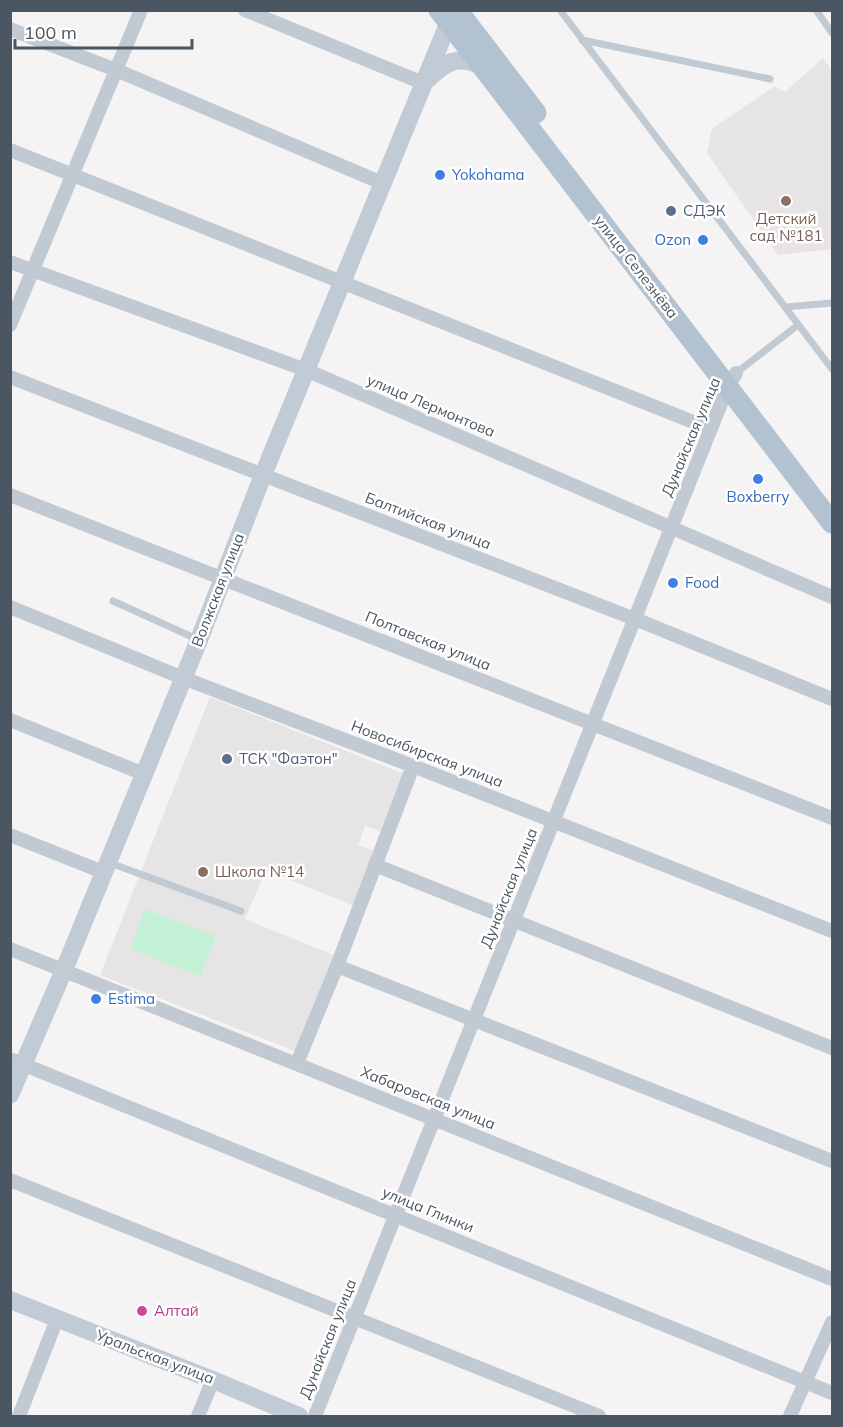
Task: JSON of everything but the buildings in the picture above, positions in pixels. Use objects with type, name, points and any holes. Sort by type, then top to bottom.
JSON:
[{"type":"main road","name":"улица Селезнёва","points":[[450,14],[480,66],[732,380],[832,499]]},
{"type":"main road","name":"улица Селезнёва","points":[[450,14],[732,380],[832,523]]},
{"type":"street","points":[[10,325],[141,10]]},
{"type":"street","points":[[245,10],[423,83]]},
{"type":"street","name":"Волжская улица","points":[[10,1095],[17,1062],[64,970],[450,14]]},
{"type":"street","points":[[10,29],[116,70],[382,183]]},
{"type":"street","name":"Волжская улица","points":[[423,83],[442,65],[462,59],[480,66]]},
{"type":"street","points":[[10,150],[711,429]]},
{"type":"street","name":"улица Лермонтова","points":[[10,262],[306,370],[832,597]]},
{"type":"street","name":"Балтийская улица","points":[[10,377],[635,619],[832,699]]},
{"type":"street","name":"Дунайская улица","points":[[315,1416],[732,380]]},
{"type":"street","name":"Полтавская улица","points":[[10,495],[832,818]]},
{"type":"street","name":"Новосибирская улица","points":[[10,607],[183,678],[832,931]]},
{"type":"street","points":[[10,720],[144,774]]},
{"type":"street","points":[[297,1063],[337,966],[413,766]]},
{"type":"street","points":[[10,835],[105,867]]},
{"type":"street","points":[[375,865],[832,1048]]},
{"type":"street","name":"Хабаровская улица","points":[[10,949],[832,1279]]},
{"type":"street","points":[[337,966],[832,1161]]},
{"type":"street","name":"улица Глинки","points":[[17,1062],[832,1393]]},
{"type":"street","points":[[10,1180],[598,1416]]},
{"type":"street","name":"Уральская улица","points":[[10,1300],[299,1416]]},
{"type":"street","points":[[19,1416],[57,1319]]},
{"type":"street","points":[[790,1416],[832,1322]]},
{"type":"street","points":[[198,1416],[213,1380]]},
{"type":"lane","points":[[560,10],[832,369]]},
{"type":"lane","points":[[816,10],[832,33]]},
{"type":"lane","points":[[581,40],[770,79]]},
{"type":"lane","points":[[785,307],[832,303]]},
{"type":"lane","points":[[732,380],[798,324]]},
{"type":"lane","points":[[113,601],[199,640]]},
{"type":"lane","points":[[105,867],[241,911]]},
{"type":"shaded area","name":"Детский сад №181","points":[[823,58],[832,70],[832,249],[778,255],[707,153],[712,129],[775,86],[785,92]]},
{"type":"shaded area","name":"Школа №14","points":[[210,697],[404,774],[382,832],[365,826],[358,845],[375,851],[354,906],[266,870],[245,919],[334,955],[295,1051],[100,975]]},
{"type":"green space","points":[[145,909],[216,936],[200,976],[130,949]]},
{"type":"place","name":"Yokohama","points":[[440,175]]},
{"type":"place","name":"Детский сад №181","points":[[786,201]]},
{"type":"place","name":"СДЭК","points":[[671,211]]},
{"type":"place","name":"Ozon","points":[[703,240]]},
{"type":"place","name":"Boxberry","points":[[758,479]]},
{"type":"place","name":"Food","points":[[673,583]]},
{"type":"place","name":"ТСК \"Фаэтон\"","points":[[227,759]]},
{"type":"place","name":"Школа №14","points":[[203,872]]},
{"type":"place","name":"Estima","points":[[96,999]]},
{"type":"place","name":"Алтай","points":[[142,1311]]}]
